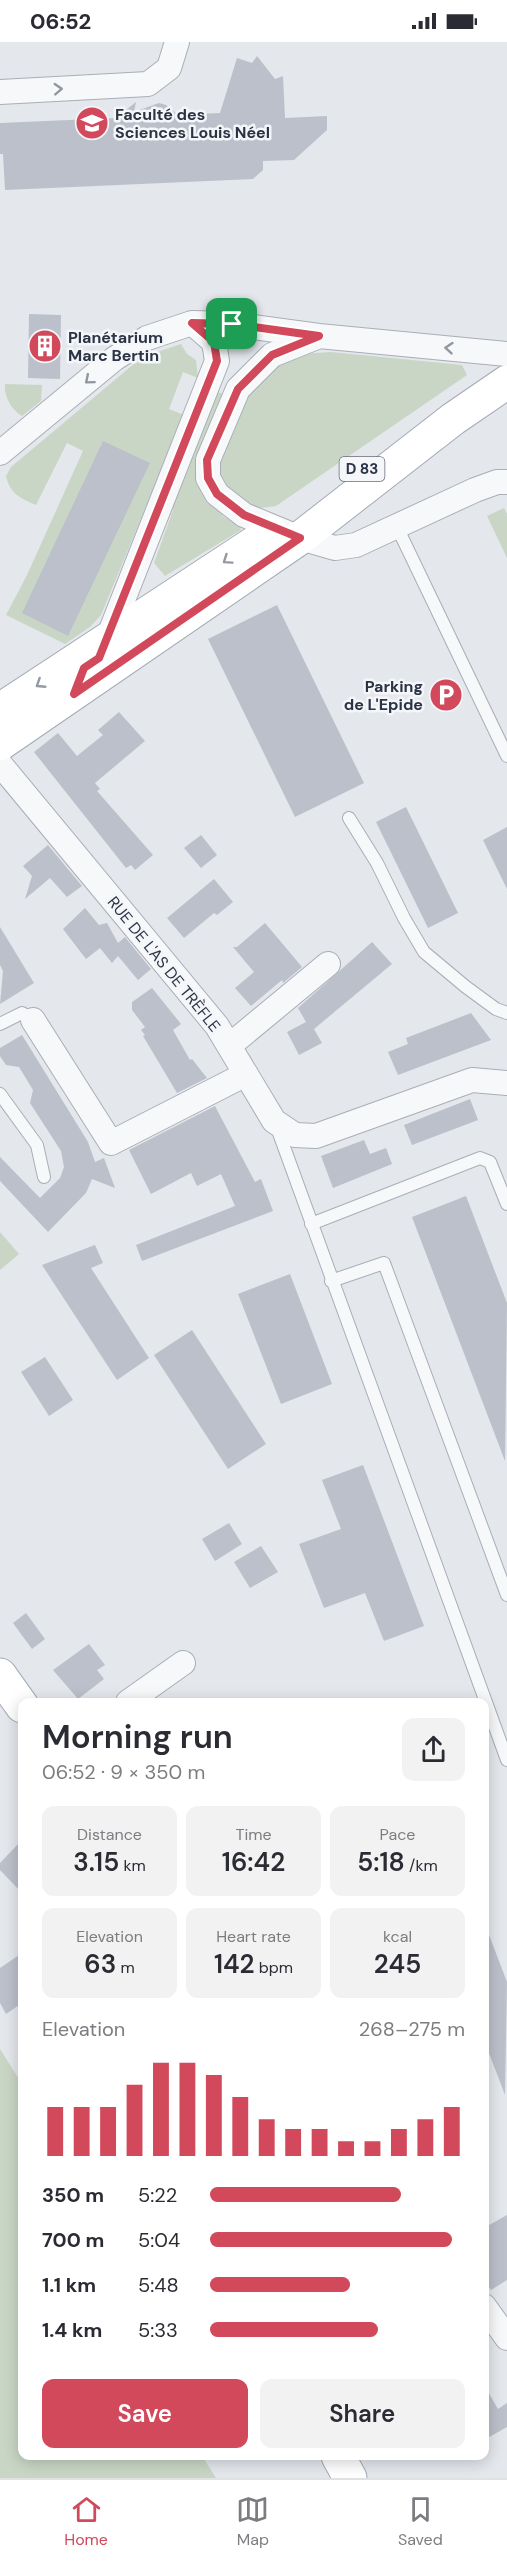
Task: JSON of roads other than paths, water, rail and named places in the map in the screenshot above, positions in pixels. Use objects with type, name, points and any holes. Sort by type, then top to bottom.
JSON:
[{"type":"main road","name":"D 83","points":[[0,744],[74,694],[288,534],[364,468],[453,419],[507,382]]},
{"type":"main road","name":"D 83","points":[[3,711],[107,640],[288,534]]},
{"type":"main road","points":[[0,1675],[18,1700]]},
{"type":"main road","points":[[340,2460],[350,2478]]},
{"type":"street","points":[[0,92],[148,84],[169,68],[177,42]]},
{"type":"street","points":[[74,694],[84,668],[99,658],[107,640],[217,361],[214,342],[192,323]]},
{"type":"street","points":[[0,453],[114,359],[147,338],[192,323],[232,324],[319,336],[507,354]]},
{"type":"street","points":[[319,336],[272,355],[238,389],[207,460],[208,478],[217,494],[244,515],[288,534],[334,548],[356,545],[475,490],[497,482],[507,482]]},
{"type":"street","name":"RUE DE L'AS DE TRÈFLE","points":[[0,764],[217,1026],[274,1121]]},
{"type":"street","points":[[228,1046],[328,964]]},
{"type":"street","points":[[33,1020],[111,1143],[246,1074]]},
{"type":"street","points":[[274,1121],[295,1135],[316,1136],[472,1080],[507,1083]]},
{"type":"street","points":[[134,1698],[183,1663]]},
{"type":"street","points":[[489,2313],[507,2338]]},
{"type":"lane","points":[[397,527],[507,756]]},
{"type":"lane","points":[[349,818],[377,863],[404,918],[424,952],[473,993],[496,1009],[507,1013]]},
{"type":"lane","points":[[0,1024],[22,1013],[33,1020]]},
{"type":"lane","points":[[0,1094],[37,1144],[44,1177]]},
{"type":"lane","points":[[274,1121],[484,1698]]},
{"type":"lane","points":[[311,1224],[480,1158],[490,1162],[507,1204]]},
{"type":"lane","points":[[331,1281],[384,1263],[507,1595]]},
{"type":"lane","points":[[489,1712],[507,1761]]},
{"type":"place","name":"Faculté des Sciences Louis Néel","points":[[92,123]]},
{"type":"place","name":"Planétarium Marc Bertin","points":[[45,346]]},
{"type":"place","name":"Parking de L'Epide","points":[[446,695]]}]
